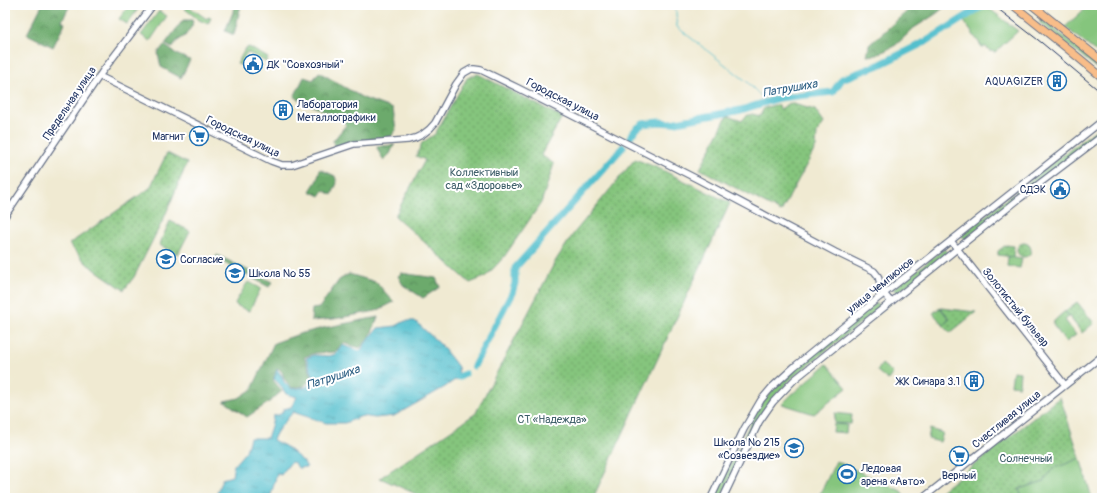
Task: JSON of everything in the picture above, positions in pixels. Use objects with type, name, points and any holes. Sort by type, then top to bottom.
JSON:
[{"type":"main road","points":[[1013,5],[1068,48],[1102,78]]},
{"type":"main road","points":[[1032,5],[1102,61]]},
{"type":"street","name":"Предельная улица","points":[[5,216],[99,76],[153,5]]},
{"type":"street","name":"Городская улица","points":[[99,76],[282,166],[296,164],[354,144],[414,139],[431,128],[435,123],[460,78],[467,71],[474,69],[485,71],[703,181],[835,252],[874,271],[878,276],[884,294]]},
{"type":"street","name":"улица Чемпионов","points":[[711,498],[753,413],[767,393],[795,366],[1102,121]]},
{"type":"street","name":"улица Чемпионов","points":[[723,498],[763,416],[773,402],[794,380],[1019,199],[1102,136]]},
{"type":"street","name":"Золотистый бульвар","points":[[951,241],[1065,385]]},
{"type":"street","points":[[884,294],[891,302]]},
{"type":"street","name":"Счастливая улица","points":[[923,498],[1102,356]]},
{"type":"green space","points":[[42,5],[70,5],[62,21],[65,23],[53,47],[27,34]]},
{"type":"green space","points":[[129,5],[141,5],[127,24],[119,19]]},
{"type":"green space","points":[[236,5],[241,5],[234,35],[225,31]]},
{"type":"green space","points":[[914,5],[947,5],[914,28],[896,45],[877,55],[867,56],[869,45]]},
{"type":"green space","points":[[1089,5],[1102,5],[1102,57],[1065,27]]},
{"type":"green space","points":[[188,6],[207,19],[208,17],[211,18],[208,24],[199,20],[185,9]]},
{"type":"green space","points":[[986,6],[1018,31],[995,52],[990,51],[986,47],[982,47],[963,20]]},
{"type":"green space","points":[[159,11],[167,16],[150,41],[141,35]]},
{"type":"green space","points":[[1040,19],[1102,65],[1102,72],[1040,23]]},
{"type":"green space","points":[[183,20],[193,20],[192,26],[185,36],[176,42],[172,48],[165,44]]},
{"type":"green space","points":[[164,45],[178,55],[190,60],[181,78],[161,67],[158,53]]},
{"type":"green space","points":[[249,47],[268,58],[266,62],[247,52],[240,65],[237,64],[245,49]]},
{"type":"green space","points":[[319,72],[363,98],[393,109],[396,130],[390,138],[334,146],[333,141],[346,125],[343,120],[294,97],[304,77],[313,80]]},
{"type":"green space","name":"Коллективный сад «Здоровье»","points":[[478,74],[562,117],[541,155],[554,164],[541,203],[504,257],[485,277],[470,283],[395,216],[425,160],[416,156],[422,143],[435,134],[467,78]]},
{"type":"green space","points":[[790,103],[815,110],[824,123],[817,133],[816,147],[781,212],[700,169],[727,116],[742,121],[746,116],[752,114],[760,116],[764,108],[775,105],[779,106],[780,109]]},
{"type":"green space","points":[[1102,125],[1102,131],[1019,196],[1015,192]]},
{"type":"green space","points":[[394,145],[390,154],[383,160],[377,148],[378,146]]},
{"type":"green space","points":[[167,153],[187,163],[164,218],[134,277],[124,290],[87,264],[69,244],[150,188]]},
{"type":"green space","name":"СТ «Надежда»","points":[[635,159],[658,168],[730,203],[593,498],[425,498],[380,478],[475,414],[556,260],[574,233]]},
{"type":"green space","points":[[320,169],[335,176],[337,183],[332,195],[324,190],[320,196],[310,191],[317,180]]},
{"type":"green space","points":[[1013,194],[1016,198],[965,239],[961,235]]},
{"type":"green space","points":[[170,221],[190,231],[178,254],[159,245]]},
{"type":"green space","points":[[1021,243],[1027,243],[1031,247],[1031,253],[1027,257],[1021,257],[1017,253],[1017,247]]},
{"type":"green space","points":[[1006,245],[1014,246],[1013,257],[998,255],[998,251]]},
{"type":"green space","points":[[944,249],[948,254],[897,293],[893,289]]},
{"type":"green space","points":[[217,255],[272,282],[269,287],[215,258]]},
{"type":"green space","points":[[1008,257],[1022,259],[1020,268],[1007,266]]},
{"type":"green space","points":[[401,273],[436,278],[440,287],[423,298],[403,285],[398,276]]},
{"type":"green space","points":[[349,274],[376,282],[394,302],[376,311],[334,319],[311,321],[312,309],[319,308],[339,280]]},
{"type":"green space","points":[[249,282],[260,288],[260,290],[250,310],[248,311],[235,303]]},
{"type":"green space","points":[[1077,302],[1094,323],[1082,333],[1065,311]]},
{"type":"green space","points":[[876,303],[880,307],[792,378],[768,404],[755,424],[745,447],[740,444],[761,404],[772,391],[789,374]]},
{"type":"green space","points":[[940,308],[949,319],[943,325],[933,313]]},
{"type":"green space","points":[[941,308],[976,312],[950,333],[943,325],[950,319]]},
{"type":"green space","points":[[1065,311],[1069,317],[1065,320],[1076,335],[1066,342],[1053,325],[1054,321]]},
{"type":"green space","points":[[378,317],[370,337],[360,348],[343,343],[335,352],[315,353],[304,357],[313,378],[304,386],[292,388],[278,368],[273,380],[282,391],[268,403],[247,417],[224,401],[239,398],[252,389],[274,343],[299,334],[323,328]]},
{"type":"green space","points":[[827,364],[847,388],[814,414],[782,404],[791,395]]},
{"type":"green space","points":[[882,364],[893,373],[888,380],[877,371]]},
{"type":"green space","points":[[1013,371],[1020,372],[1019,386],[1011,385]]},
{"type":"green space","name":"Солнечный","points":[[1060,397],[1080,458],[1053,468],[1044,481],[1019,489],[1022,498],[932,498]]},
{"type":"green space","points":[[835,413],[852,415],[851,424],[834,423]]},
{"type":"green space","points":[[834,424],[847,425],[846,433],[833,432]]},
{"type":"green space","points":[[930,429],[943,433],[940,442],[928,439]]},
{"type":"green space","points":[[739,447],[743,449],[721,498],[714,498]]},
{"type":"green space","points":[[1080,458],[1092,498],[1022,498],[1019,489],[1044,481],[1053,468]]},
{"type":"green space","name":"Ледовая арена «Авто»","points":[[836,461],[901,491],[904,495],[901,496],[902,498],[817,498]]},
{"type":"water","points":[[405,321],[415,321],[440,344],[458,367],[459,377],[445,387],[394,416],[375,418],[362,416],[345,423],[326,423],[293,412],[279,429],[273,440],[285,446],[303,461],[307,467],[298,468],[295,463],[291,462],[281,475],[277,474],[270,498],[215,498],[222,479],[232,476],[234,465],[246,451],[250,438],[267,438],[273,416],[281,414],[284,409],[291,407],[297,397],[286,394],[274,379],[277,369],[284,382],[292,389],[306,387],[315,380],[306,358],[314,355],[329,356],[336,354],[342,345],[360,351],[378,328],[396,326]]},
{"type":"waterway","points":[[672,5],[676,12],[677,27],[746,81],[767,102]]},
{"type":"waterway","name":"Патрушиха","points":[[630,137],[636,129],[643,124],[659,122],[671,123],[741,110],[779,98],[833,92],[842,79],[881,64],[927,41],[984,5]]},
{"type":"waterway","name":"Патрушиха","points":[[474,366],[512,293],[515,283],[515,268],[623,147]]},
{"type":"waterway","name":"Патрушиха","points":[[451,374],[459,377],[465,374]]},
{"type":"tram line","points":[[993,5],[1042,43],[1102,93]]},
{"type":"place","name":"ДК \"Совхозный\"","points":[[253,64]]},
{"type":"place","name":"AQUAGIZER","points":[[1057,81]]},
{"type":"place","name":"Лаборатория Металлографики","points":[[283,110]]},
{"type":"place","name":"Магнит","points":[[199,136]]},
{"type":"place","name":"СДЭК","points":[[1060,189]]},
{"type":"place","name":"Согласие","points":[[166,259]]},
{"type":"place","name":"Школа № 55","points":[[235,273]]},
{"type":"place","name":"ЖК Синара 3.1","points":[[974,381]]},
{"type":"place","name":"Школа № 215 «Созвездие»","points":[[794,448]]},
{"type":"place","name":"Верный","points":[[959,456]]},
{"type":"place","name":"Ледовая арена «Авто»","points":[[847,474]]}]
